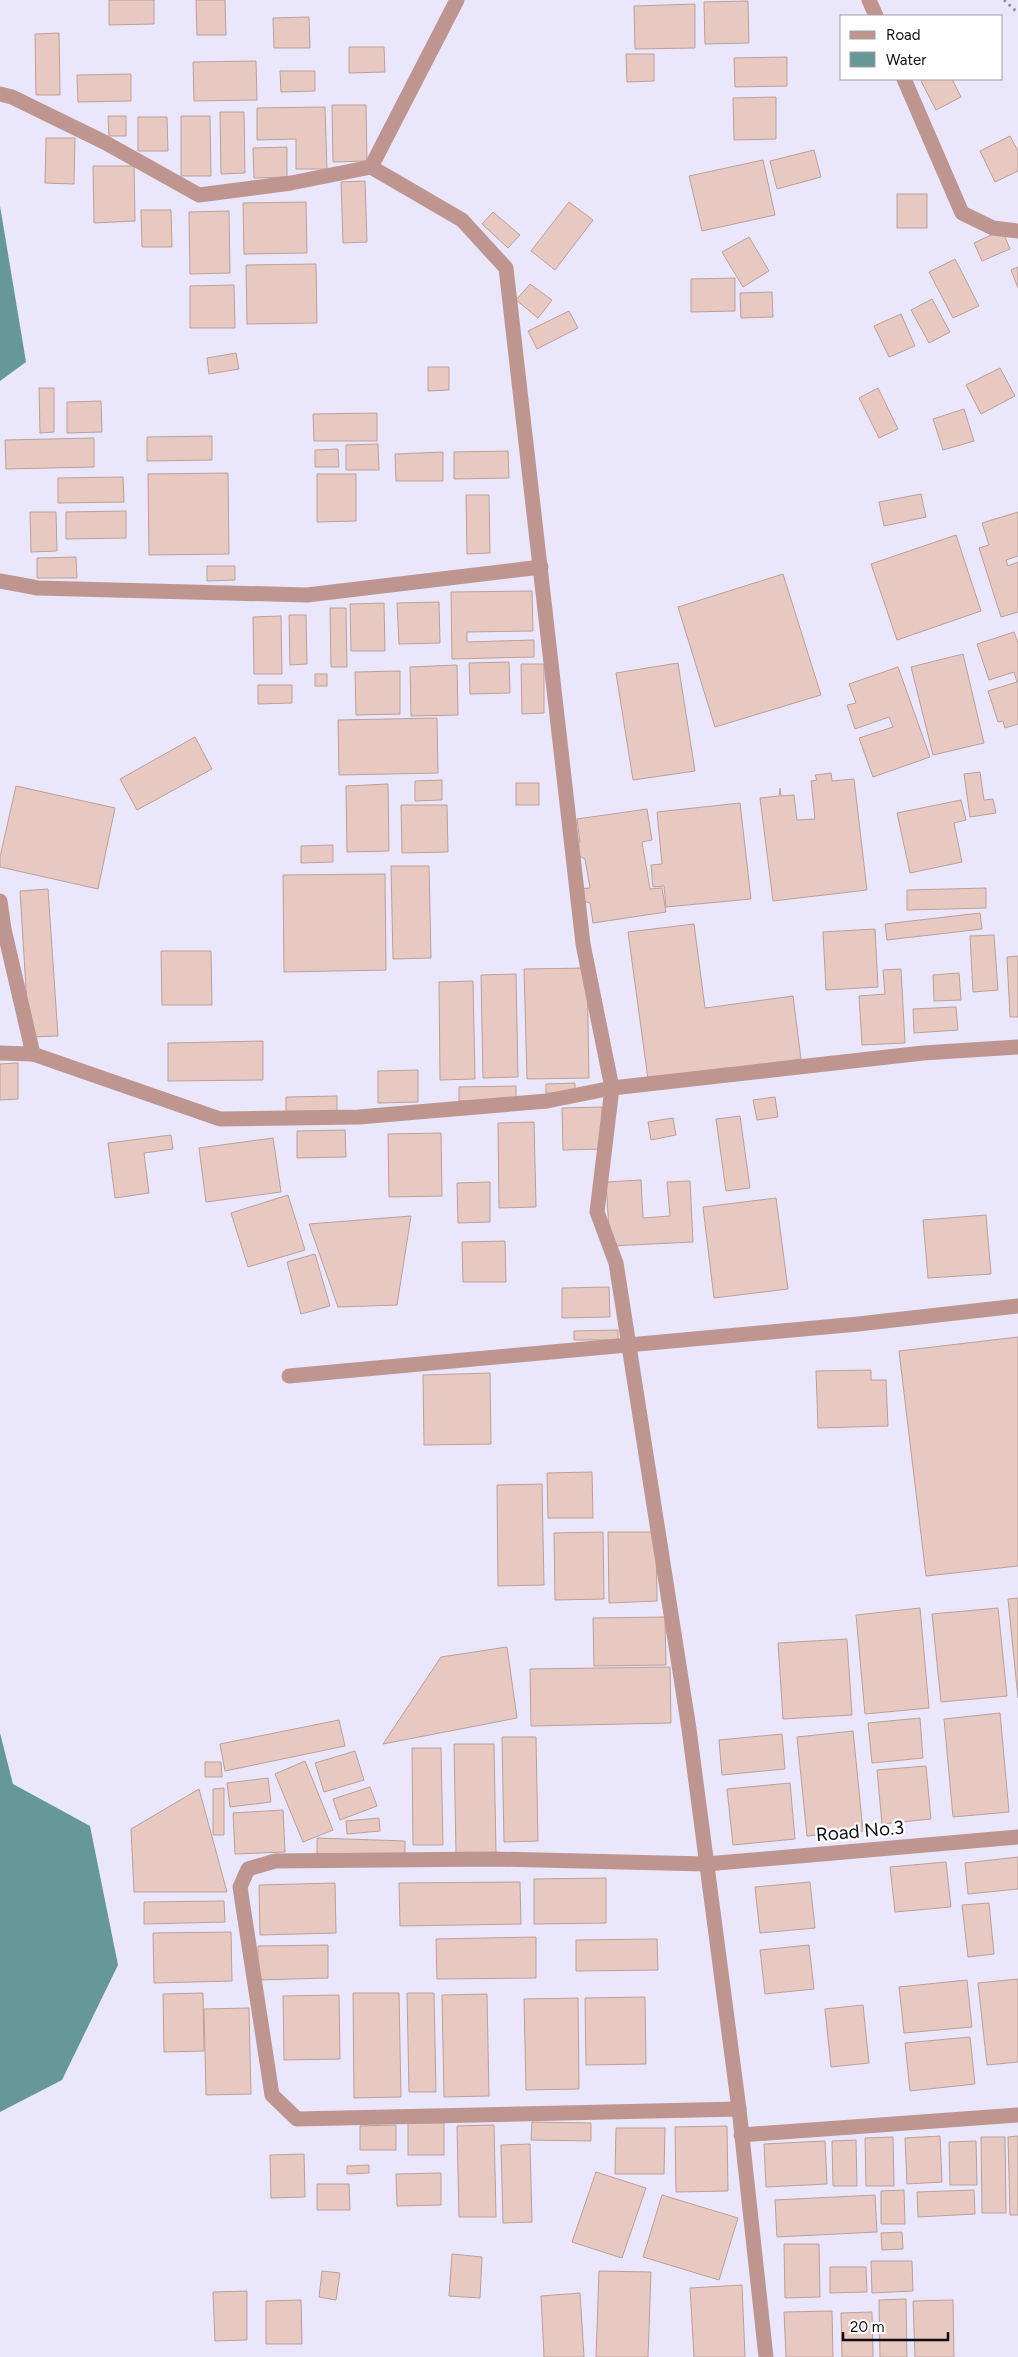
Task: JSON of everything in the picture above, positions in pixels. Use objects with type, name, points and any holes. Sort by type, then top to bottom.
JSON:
[{"type":"street","points":[[371,168],[457,0]]},
{"type":"street","points":[[869,0],[876,15]]},
{"type":"street","points":[[904,80],[962,213],[993,228],[1018,231]]},
{"type":"street","points":[[0,94],[12,97],[104,142],[199,195],[371,168],[462,220],[506,268],[583,944],[612,1088],[597,1212],[616,1263],[689,1729],[740,2109],[741,2135],[766,2357]]},
{"type":"street","points":[[0,581],[38,588],[307,595],[541,567]]},
{"type":"street","points":[[0,901],[4,929],[33,1054]]},
{"type":"street","points":[[0,1053],[33,1054],[220,1119],[358,1118],[547,1101],[612,1088],[924,1053],[1018,1047]]},
{"type":"street","points":[[289,1376],[858,1324],[1018,1306]]},
{"type":"street","name":"Road No.3","points":[[740,2109],[297,2118],[272,2095],[240,1887],[248,1869],[275,1862],[494,1858],[706,1864],[1018,1837]]},
{"type":"street","points":[[741,2135],[1018,2115]]},
{"type":"path","points":[[1004,0],[1018,13]]},
{"type":"water","points":[[0,206],[26,362],[0,381]]},
{"type":"water","points":[[0,1733],[13,1784],[90,1826],[118,1965],[62,2080],[0,2112]]},
{"type":"building","points":[[109,0],[154,0],[154,24],[109,25]]},
{"type":"building","points":[[196,0],[225,0],[226,35],[197,35]]},
{"type":"building","points":[[748,1],[749,43],[705,44],[704,2]]},
{"type":"building","points":[[695,4],[695,48],[635,49],[634,6]]},
{"type":"building","points":[[309,17],[310,48],[274,48],[273,18]]},
{"type":"building","points":[[59,33],[60,95],[36,95],[35,34]]},
{"type":"building","points":[[349,47],[384,47],[385,72],[349,73]]},
{"type":"building","points":[[626,54],[654,54],[654,81],[627,82]]},
{"type":"building","points":[[787,57],[787,86],[735,87],[734,58]]},
{"type":"building","points":[[256,61],[257,100],[194,101],[193,62]]},
{"type":"building","points":[[280,71],[315,71],[315,91],[281,92]]},
{"type":"building","points":[[131,74],[131,101],[78,102],[77,75]]},
{"type":"building","points":[[952,80],[961,97],[936,110],[921,81]]},
{"type":"building","points":[[776,97],[776,139],[734,140],[733,98]]},
{"type":"building","points":[[332,105],[366,105],[367,161],[333,162]]},
{"type":"building","points":[[325,107],[327,169],[296,169],[296,139],[257,140],[257,108]]},
{"type":"building","points":[[220,112],[244,112],[245,173],[221,174]]},
{"type":"building","points":[[108,116],[126,116],[126,136],[109,136]]},
{"type":"building","points":[[181,116],[210,116],[211,176],[181,176]]},
{"type":"building","points":[[138,117],[167,117],[168,151],[138,151]]},
{"type":"building","points":[[1010,136],[1018,151],[1018,171],[995,182],[980,151]]},
{"type":"building","points":[[46,138],[75,138],[74,184],[45,183]]},
{"type":"building","points":[[287,147],[287,177],[254,178],[253,148]]},
{"type":"building","points":[[814,150],[821,177],[777,189],[770,161]]},
{"type":"building","points":[[763,160],[775,215],[702,231],[689,176]]},
{"type":"building","points":[[93,166],[134,166],[135,221],[94,223]]},
{"type":"building","points":[[365,181],[367,242],[343,243],[341,182]]},
{"type":"building","points":[[897,194],[927,194],[927,228],[897,228]]},
{"type":"building","points":[[306,202],[307,253],[244,254],[243,203]]},
{"type":"building","points":[[569,202],[593,220],[555,270],[531,251]]},
{"type":"building","points":[[141,210],[171,210],[172,247],[142,247]]},
{"type":"building","points":[[229,211],[230,273],[190,274],[189,212]]},
{"type":"building","points":[[493,212],[520,235],[508,248],[482,224]]},
{"type":"building","points":[[1002,230],[1010,249],[982,261],[974,243]]},
{"type":"building","points":[[749,237],[769,271],[743,287],[722,252]]},
{"type":"building","points":[[955,259],[979,306],[953,318],[929,272]]},
{"type":"building","points":[[316,264],[317,323],[247,324],[246,265]]},
{"type":"building","points":[[1018,267],[1018,288],[1011,270]]},
{"type":"building","points":[[735,278],[735,311],[691,312],[691,279]]},
{"type":"building","points":[[530,284],[552,300],[538,318],[516,300]]},
{"type":"building","points":[[234,285],[235,328],[190,328],[190,286]]},
{"type":"building","points":[[772,292],[773,317],[741,318],[740,293]]},
{"type":"building","points":[[932,299],[950,332],[929,343],[911,310]]},
{"type":"building","points":[[569,311],[578,328],[537,349],[528,331]]},
{"type":"building","points":[[901,314],[915,346],[889,357],[874,326]]},
{"type":"building","points":[[236,353],[239,369],[209,374],[207,358]]},
{"type":"building","points":[[428,367],[449,367],[449,390],[428,391]]},
{"type":"building","points":[[1000,368],[1015,396],[981,414],[966,385]]},
{"type":"building","points":[[39,388],[54,388],[54,432],[40,433]]},
{"type":"building","points":[[878,388],[898,429],[879,438],[859,398]]},
{"type":"building","points":[[101,401],[102,432],[67,433],[67,402]]},
{"type":"building","points":[[964,409],[974,441],[943,450],[933,419]]},
{"type":"building","points":[[377,413],[377,441],[314,441],[313,414]]},
{"type":"building","points":[[212,436],[212,460],[147,461],[147,437]]},
{"type":"building","points":[[94,438],[94,467],[6,469],[5,440]]},
{"type":"building","points":[[378,444],[379,470],[346,470],[346,445]]},
{"type":"building","points":[[338,449],[339,467],[315,467],[315,450]]},
{"type":"building","points":[[508,451],[509,478],[454,479],[454,452]]},
{"type":"building","points":[[443,452],[443,481],[396,481],[395,454]]},
{"type":"building","points":[[228,473],[229,554],[149,555],[148,474]]},
{"type":"building","points":[[317,474],[356,474],[356,521],[317,522]]},
{"type":"building","points":[[123,477],[124,502],[58,503],[58,478]]},
{"type":"building","points":[[921,494],[926,517],[884,526],[879,502]]},
{"type":"building","points":[[466,495],[489,495],[490,553],[467,554]]},
{"type":"building","points":[[126,511],[126,538],[66,539],[66,512]]},
{"type":"building","points":[[30,512],[56,512],[57,551],[31,552]]},
{"type":"building","points":[[1018,512],[1018,556],[1006,560],[1008,566],[1018,562],[1018,612],[1001,617],[979,548],[989,545],[982,523]]},
{"type":"building","points":[[956,535],[981,611],[897,640],[871,564]]},
{"type":"building","points":[[76,557],[77,578],[37,578],[37,558]]},
{"type":"building","points":[[207,566],[235,566],[235,580],[207,581]]},
{"type":"building","points":[[783,574],[821,695],[715,727],[678,607]]},
{"type":"building","points":[[532,591],[533,631],[467,632],[467,642],[534,640],[534,657],[452,659],[451,592]]},
{"type":"building","points":[[439,602],[440,643],[399,644],[397,603]]},
{"type":"building","points":[[384,603],[385,651],[351,651],[350,604]]},
{"type":"building","points":[[330,608],[346,608],[347,667],[331,667]]},
{"type":"building","points":[[289,615],[306,615],[307,664],[290,665]]},
{"type":"building","points":[[281,616],[282,674],[254,674],[253,617]]},
{"type":"building","points":[[1014,632],[1018,643],[1018,724],[1005,728],[1003,721],[998,722],[988,691],[1017,682],[1014,672],[989,680],[977,644]]},
{"type":"building","points":[[963,654],[984,743],[933,755],[911,667]]},
{"type":"building","points":[[509,662],[510,693],[470,694],[469,663]]},
{"type":"building","points":[[678,663],[695,771],[633,780],[616,673]]},
{"type":"building","points":[[521,664],[544,664],[544,713],[522,714]]},
{"type":"building","points":[[457,665],[458,715],[411,716],[410,667]]},
{"type":"building","points":[[898,667],[930,757],[873,777],[859,738],[893,727],[889,717],[855,729],[847,705],[856,703],[849,684]]},
{"type":"building","points":[[400,671],[400,714],[356,715],[355,672]]},
{"type":"building","points":[[315,674],[327,674],[327,686],[315,686]]},
{"type":"building","points":[[258,685],[292,685],[292,703],[258,704]]},
{"type":"building","points":[[437,718],[438,773],[339,775],[338,720]]},
{"type":"building","points":[[195,737],[212,769],[137,810],[120,779]]},
{"type":"building","points":[[980,772],[984,800],[993,799],[996,813],[970,817],[964,774]]},
{"type":"building","points":[[831,773],[832,781],[854,779],[867,890],[773,901],[760,798],[779,796],[780,788],[781,796],[794,795],[797,820],[815,819],[811,781],[817,780],[815,775]]},
{"type":"building","points":[[442,780],[442,800],[415,801],[415,781]]},
{"type":"building","points":[[516,783],[539,783],[539,805],[516,805]]},
{"type":"building","points":[[388,784],[389,851],[347,852],[346,786]]},
{"type":"building","points":[[16,786],[115,808],[98,889],[0,867],[0,857]]},
{"type":"building","points":[[961,800],[966,820],[954,823],[962,862],[910,873],[897,813]]},
{"type":"building","points":[[740,803],[751,899],[666,907],[664,886],[653,887],[651,865],[662,864],[657,812]]},
{"type":"building","points":[[401,805],[447,805],[448,852],[402,853]]},
{"type":"building","points":[[647,809],[652,840],[642,842],[650,889],[662,888],[666,912],[593,923],[590,903],[580,900],[578,889],[590,888],[585,859],[574,853],[575,842],[580,842],[577,819]]},
{"type":"building","points":[[333,845],[333,862],[301,863],[301,846]]},
{"type":"building","points":[[391,866],[429,866],[431,958],[393,959]]},
{"type":"building","points":[[385,874],[386,970],[284,972],[283,875]]},
{"type":"building","points":[[986,888],[986,908],[907,910],[907,890]]},
{"type":"building","points":[[48,889],[58,1036],[29,1037],[20,891]]},
{"type":"building","points":[[980,913],[982,929],[887,940],[885,924]]},
{"type":"building","points":[[694,924],[705,1008],[793,996],[801,1059],[648,1079],[628,932]]},
{"type":"building","points":[[875,929],[878,987],[826,990],[823,932]]},
{"type":"building","points":[[994,935],[998,990],[973,992],[970,936]]},
{"type":"building","points":[[161,951],[211,951],[212,1005],[162,1005]]},
{"type":"building","points":[[1018,956],[1018,1017],[1010,1017],[1007,957]]},
{"type":"building","points":[[587,968],[589,1078],[527,1079],[524,969]]},
{"type":"building","points":[[901,969],[905,1043],[862,1045],[859,996],[885,994],[883,970]]},
{"type":"building","points":[[959,973],[961,1000],[934,1001],[933,975]]},
{"type":"building","points":[[516,974],[518,1077],[483,1078],[481,975]]},
{"type":"building","points":[[473,981],[475,1079],[440,1080],[439,982]]},
{"type":"building","points":[[956,1007],[958,1030],[914,1033],[913,1009]]},
{"type":"building","points":[[263,1041],[263,1080],[168,1081],[168,1043]]},
{"type":"building","points":[[18,1063],[18,1099],[0,1100],[0,1064]]},
{"type":"building","points":[[418,1070],[418,1102],[378,1103],[378,1071]]},
{"type":"building","points":[[575,1083],[575,1093],[546,1093],[546,1084]]},
{"type":"building","points":[[516,1086],[516,1099],[459,1101],[459,1087]]},
{"type":"building","points":[[337,1096],[337,1115],[286,1116],[286,1097]]},
{"type":"building","points":[[775,1097],[778,1117],[757,1120],[753,1100]]},
{"type":"building","points":[[602,1107],[603,1149],[563,1150],[562,1108]]},
{"type":"building","points":[[740,1116],[750,1188],[726,1191],[716,1119]]},
{"type":"building","points":[[673,1118],[676,1135],[651,1140],[648,1122]]},
{"type":"building","points":[[534,1122],[536,1207],[499,1208],[498,1123]]},
{"type":"building","points":[[345,1130],[346,1157],[297,1158],[297,1131]]},
{"type":"building","points":[[441,1133],[442,1196],[389,1197],[388,1134]]},
{"type":"building","points":[[171,1135],[173,1149],[144,1153],[149,1193],[115,1198],[108,1143]]},
{"type":"building","points":[[273,1138],[281,1192],[206,1202],[199,1148]]},
{"type":"building","points":[[641,1180],[643,1218],[670,1216],[667,1182],[690,1181],[693,1242],[610,1246],[606,1182]]},
{"type":"building","points":[[490,1182],[490,1222],[458,1223],[457,1183]]},
{"type":"building","points":[[288,1195],[305,1250],[248,1267],[231,1213]]},
{"type":"building","points":[[776,1198],[788,1289],[714,1298],[703,1207]]},
{"type":"building","points":[[986,1215],[991,1274],[928,1278],[923,1220]]},
{"type":"building","points":[[411,1216],[397,1305],[338,1307],[309,1224]]},
{"type":"building","points":[[505,1241],[506,1282],[463,1282],[462,1242]]},
{"type":"building","points":[[315,1254],[330,1306],[301,1314],[287,1262]]},
{"type":"building","points":[[609,1287],[610,1317],[562,1318],[562,1288]]},
{"type":"building","points":[[618,1330],[618,1340],[574,1340],[574,1331]]},
{"type":"building","points":[[1018,1337],[1018,1566],[926,1576],[899,1351]]},
{"type":"building","points":[[871,1370],[871,1380],[886,1380],[888,1426],[818,1428],[816,1371]]},
{"type":"building","points":[[490,1373],[491,1444],[424,1445],[423,1375]]},
{"type":"building","points":[[592,1472],[593,1518],[548,1518],[547,1473]]},
{"type":"building","points":[[542,1484],[544,1585],[498,1586],[497,1485]]},
{"type":"building","points":[[603,1532],[604,1599],[555,1600],[554,1533]]},
{"type":"building","points":[[608,1532],[656,1532],[657,1601],[609,1603]]},
{"type":"building","points":[[1018,1598],[1018,1698],[1008,1599]]},
{"type":"building","points":[[920,1608],[929,1708],[865,1714],[856,1615]]},
{"type":"building","points":[[998,1608],[1007,1696],[941,1702],[932,1614]]},
{"type":"building","points":[[665,1617],[666,1665],[594,1666],[593,1618]]},
{"type":"building","points":[[847,1639],[852,1715],[783,1719],[778,1643]]},
{"type":"building","points":[[507,1647],[517,1718],[383,1744],[441,1657]]},
{"type":"building","points":[[670,1667],[671,1723],[531,1726],[530,1669]]},
{"type":"building","points":[[1000,1713],[1009,1812],[953,1817],[944,1719]]},
{"type":"building","points":[[920,1718],[923,1758],[872,1763],[868,1723]]},
{"type":"building","points":[[339,1720],[345,1746],[225,1771],[220,1744]]},
{"type":"building","points":[[853,1731],[863,1831],[807,1836],[797,1737]]},
{"type":"building","points":[[782,1734],[785,1769],[722,1775],[719,1740]]},
{"type":"building","points":[[502,1737],[536,1737],[538,1841],[504,1842]]},
{"type":"building","points":[[454,1744],[494,1744],[496,1854],[456,1854]]},
{"type":"building","points":[[412,1748],[441,1748],[443,1845],[413,1845]]},
{"type":"building","points":[[355,1751],[364,1780],[324,1792],[315,1763]]},
{"type":"building","points":[[305,1761],[333,1830],[303,1842],[275,1774]]},
{"type":"building","points":[[205,1762],[221,1762],[222,1777],[205,1777]]},
{"type":"building","points":[[926,1766],[931,1819],[882,1824],[877,1770]]},
{"type":"building","points":[[268,1778],[271,1802],[230,1807],[227,1783]]},
{"type":"building","points":[[790,1783],[795,1839],[733,1845],[727,1789]]},
{"type":"building","points":[[370,1787],[377,1806],[340,1820],[333,1799]]},
{"type":"building","points":[[224,1788],[224,1835],[213,1835],[213,1789]]},
{"type":"building","points":[[199,1789],[227,1892],[134,1892],[131,1829]]},
{"type":"building","points":[[283,1810],[285,1852],[235,1854],[233,1813]]},
{"type":"building","points":[[379,1818],[380,1831],[347,1834],[346,1821]]},
{"type":"building","points":[[317,1838],[405,1841],[405,1859],[317,1856]]},
{"type":"building","points":[[1018,1857],[1018,1889],[968,1894],[965,1863]]},
{"type":"building","points":[[946,1862],[951,1907],[895,1912],[890,1867]]},
{"type":"building","points":[[606,1878],[606,1923],[534,1924],[534,1879]]},
{"type":"building","points":[[520,1882],[521,1924],[400,1926],[399,1883]]},
{"type":"building","points":[[810,1882],[815,1928],[760,1933],[755,1887]]},
{"type":"building","points":[[335,1883],[336,1933],[260,1935],[259,1885]]},
{"type":"building","points":[[224,1901],[225,1922],[144,1924],[144,1902]]},
{"type":"building","points":[[989,1903],[994,1954],[968,1957],[962,1905]]},
{"type":"building","points":[[231,1932],[232,1981],[154,1983],[153,1933]]},
{"type":"building","points":[[536,1937],[536,1978],[437,1979],[436,1939]]},
{"type":"building","points":[[657,1939],[658,1970],[576,1971],[576,1940]]},
{"type":"building","points":[[328,1945],[328,1978],[258,1980],[258,1946]]},
{"type":"building","points":[[809,1945],[814,1989],[765,1994],[760,1950]]},
{"type":"building","points":[[1018,1979],[1018,2062],[987,2065],[978,1983]]},
{"type":"building","points":[[967,1980],[972,2027],[904,2033],[899,1987]]},
{"type":"building","points":[[203,1993],[204,2051],[164,2052],[163,1994]]},
{"type":"building","points":[[353,1993],[399,1993],[401,2097],[354,2098]]},
{"type":"building","points":[[407,1993],[434,1993],[436,2092],[409,2092]]},
{"type":"building","points":[[487,1994],[489,2096],[444,2097],[442,1995]]},
{"type":"building","points":[[339,1995],[340,2059],[284,2060],[283,1996]]},
{"type":"building","points":[[645,1997],[646,2064],[586,2065],[585,1998]]},
{"type":"building","points":[[578,1998],[579,2089],[526,2090],[524,1999]]},
{"type":"building","points":[[863,2005],[869,2063],[831,2067],[825,2009]]},
{"type":"building","points":[[249,2008],[251,2094],[206,2095],[204,2009]]},
{"type":"building","points":[[970,2037],[975,2084],[910,2091],[905,2043]]},
{"type":"building","points":[[532,2122],[591,2123],[591,2141],[531,2140]]},
{"type":"building","points":[[408,2123],[444,2123],[444,2155],[408,2155]]},
{"type":"building","points":[[396,2125],[396,2150],[360,2150],[360,2126]]},
{"type":"building","points":[[494,2125],[496,2217],[459,2217],[457,2126]]},
{"type":"building","points":[[727,2126],[728,2191],[676,2192],[675,2127]]},
{"type":"building","points":[[616,2128],[665,2128],[664,2174],[615,2174]]},
{"type":"building","points":[[940,2136],[942,2182],[907,2184],[905,2138]]},
{"type":"building","points":[[1018,2136],[1018,2215],[1010,2215],[1008,2137]]},
{"type":"building","points":[[893,2137],[894,2186],[866,2186],[865,2138]]},
{"type":"building","points":[[981,2137],[1005,2137],[1006,2213],[982,2213]]},
{"type":"building","points":[[856,2140],[857,2186],[833,2186],[832,2141]]},
{"type":"building","points":[[825,2141],[827,2184],[766,2187],[764,2144]]},
{"type":"building","points":[[976,2141],[977,2185],[950,2185],[949,2142]]},
{"type":"building","points":[[530,2144],[532,2222],[503,2223],[501,2145]]},
{"type":"building","points":[[304,2154],[305,2197],[271,2198],[270,2155]]},
{"type":"building","points":[[369,2165],[369,2173],[347,2174],[347,2166]]},
{"type":"building","points":[[596,2172],[646,2188],[622,2258],[572,2242]]},
{"type":"building","points":[[441,2173],[441,2205],[397,2206],[396,2174]]},
{"type":"building","points":[[317,2184],[349,2184],[350,2210],[317,2210]]},
{"type":"building","points":[[904,2190],[905,2224],[881,2224],[881,2191]]},
{"type":"building","points":[[974,2190],[975,2214],[918,2217],[917,2192]]},
{"type":"building","points":[[662,2195],[738,2218],[719,2280],[643,2257]]},
{"type":"building","points":[[875,2195],[877,2232],[777,2237],[775,2200]]},
{"type":"building","points":[[902,2232],[903,2249],[882,2250],[881,2233]]},
{"type":"building","points":[[784,2244],[819,2244],[820,2297],[785,2298]]},
{"type":"building","points":[[452,2254],[482,2257],[480,2298],[449,2296]]},
{"type":"building","points":[[871,2261],[912,2261],[913,2291],[872,2293]]},
{"type":"building","points":[[830,2267],[866,2267],[867,2292],[830,2293]]},
{"type":"building","points":[[322,2271],[340,2273],[336,2300],[319,2297]]},
{"type":"building","points":[[599,2271],[651,2272],[648,2357],[596,2357]]},
{"type":"building","points":[[742,2285],[745,2357],[694,2357],[690,2288]]},
{"type":"building","points":[[247,2291],[247,2340],[215,2341],[213,2292]]},
{"type":"building","points":[[580,2293],[584,2357],[544,2357],[541,2296]]},
{"type":"building","points":[[906,2299],[907,2357],[880,2357],[879,2300]]},
{"type":"building","points":[[301,2300],[302,2344],[266,2344],[266,2301]]},
{"type":"building","points":[[953,2300],[954,2357],[915,2357],[913,2301]]},
{"type":"building","points":[[832,2311],[833,2357],[786,2357],[784,2312]]},
{"type":"building","points":[[872,2312],[873,2357],[842,2357],[841,2313]]}]
